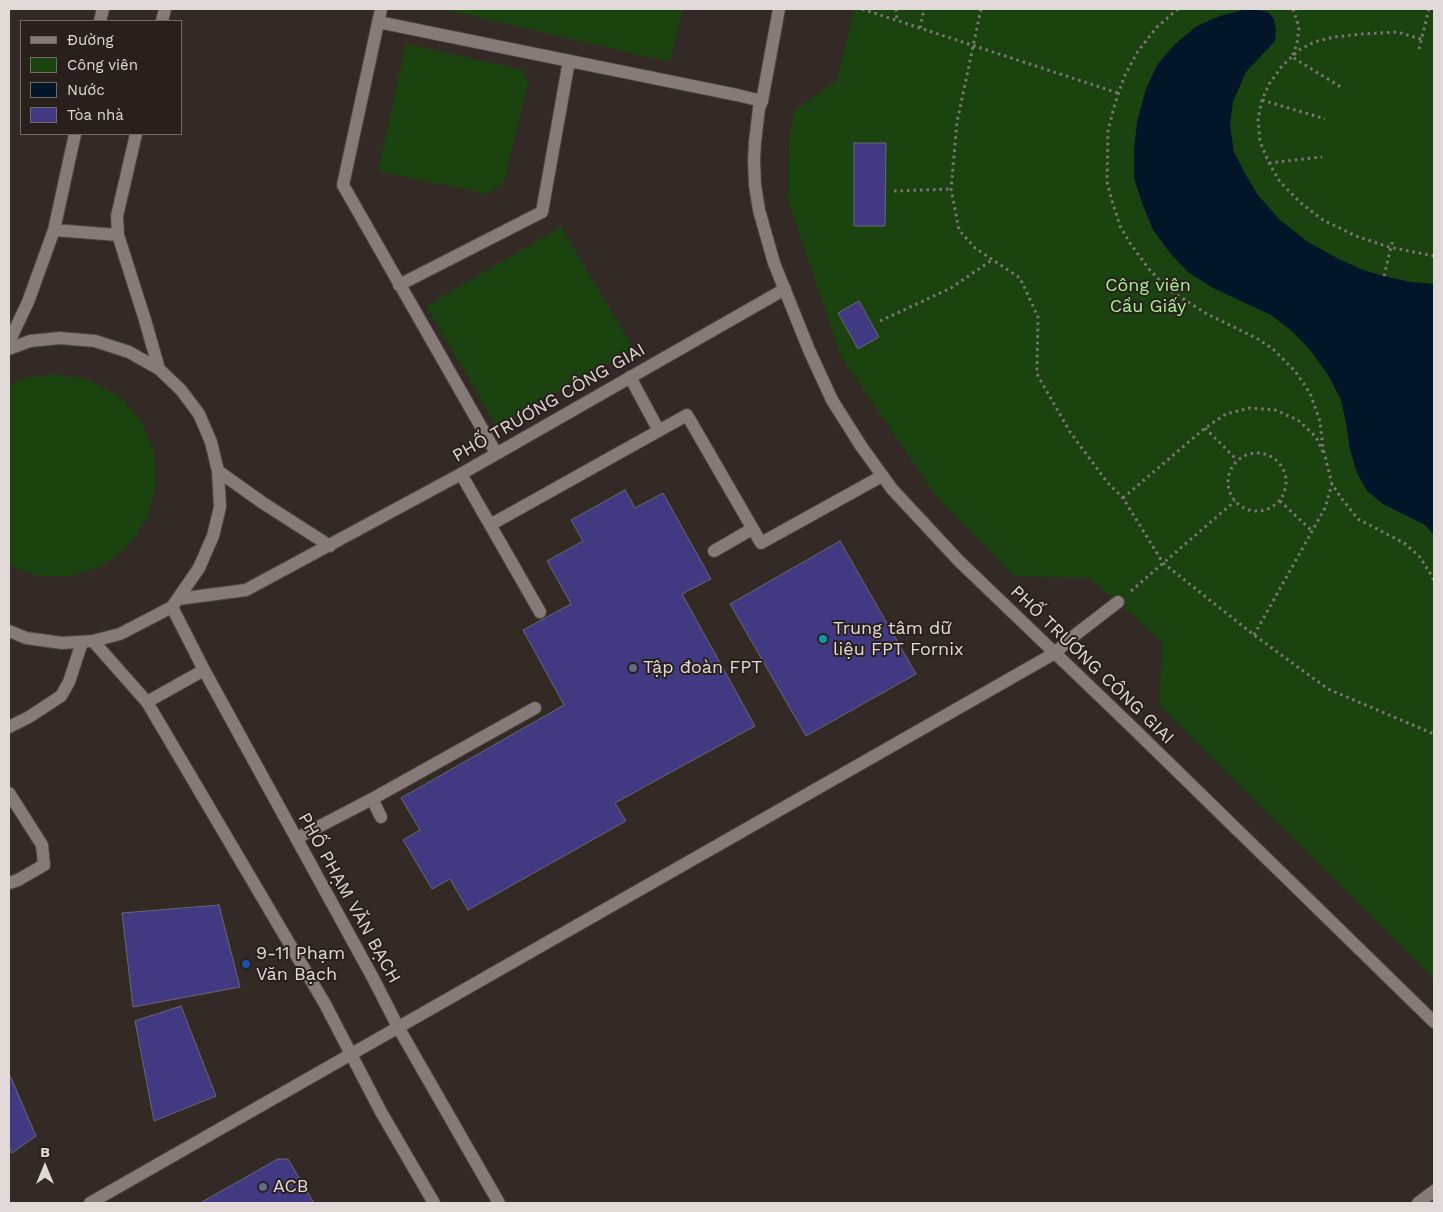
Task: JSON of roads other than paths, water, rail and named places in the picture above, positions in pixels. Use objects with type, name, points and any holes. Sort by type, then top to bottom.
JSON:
[{"type":"street","points":[[381,9],[343,185],[496,453]]},
{"type":"street","name":"PHỐ TRƯƠNG CÔNG GIAI","points":[[780,9],[759,108],[755,142],[755,186],[758,210],[774,263],[809,350],[832,400],[861,446],[892,489],[959,561],[1434,1022]]},
{"type":"street","points":[[378,22],[737,94],[762,101]]},
{"type":"street","points":[[399,285],[542,212],[569,61]]},
{"type":"street","points":[[9,342],[28,302],[54,230],[75,135]]},
{"type":"street","points":[[136,135],[117,216],[118,235],[146,320],[159,369]]},
{"type":"street","points":[[54,230],[118,235]]},
{"type":"street","name":"PHỐ TRƯƠNG CÔNG GIAI","points":[[175,603],[246,590],[461,474],[785,289]]},
{"type":"street","points":[[9,349],[30,342],[60,338],[95,341],[128,352],[159,369],[181,390],[199,414],[212,442],[218,471],[220,507],[213,536],[199,568],[175,603],[120,634],[88,642],[62,643],[35,640],[9,631]]},
{"type":"street","points":[[630,377],[659,431]]},
{"type":"street","points":[[490,524],[687,415],[760,543],[882,476]]},
{"type":"street","points":[[218,471],[263,503],[330,546]]},
{"type":"street","points":[[461,474],[540,612]]},
{"type":"street","points":[[714,551],[752,529]]},
{"type":"street","points":[[90,1203],[1055,653],[1118,602]]},
{"type":"street","name":"PHỐ PHẠM VĂN BẠCH","points":[[175,603],[204,670],[373,978],[398,1028],[499,1203]]},
{"type":"street","points":[[88,642],[147,702],[325,1004],[381,1112],[434,1203]]},
{"type":"street","points":[[9,727],[29,717],[61,696],[88,642]]},
{"type":"street","points":[[147,702],[204,670]]},
{"type":"street","points":[[297,838],[535,708]]},
{"type":"street","points":[[9,793],[42,845],[44,865],[9,883]]},
{"type":"street","points":[[372,798],[381,817]]},
{"type":"street","points":[[1418,1203],[1434,1191]]},
{"type":"water","points":[[1243,10],[1268,12],[1274,19],[1276,30],[1275,41],[1246,72],[1233,102],[1230,125],[1234,152],[1258,195],[1280,220],[1308,242],[1339,259],[1363,270],[1384,276],[1411,282],[1434,284],[1434,535],[1425,525],[1383,504],[1367,491],[1357,473],[1350,450],[1341,400],[1328,375],[1311,351],[1292,331],[1271,315],[1213,288],[1188,272],[1170,253],[1153,230],[1142,203],[1134,178],[1137,122],[1146,89],[1157,65],[1175,44],[1197,26],[1220,16]]},
{"type":"place","name":"Trung tâm dữ liệu FPT Fornix","points":[[823,639]]},
{"type":"place","name":"Tập đoàn FPT","points":[[633,668]]},
{"type":"place","name":"9-11 Phạm Văn Bạch","points":[[246,964]]},
{"type":"place","name":"ACB","points":[[263,1187]]},
{"type":"park label","name":"Công viên Cầu Giấy","points":[[1148,296]]}]
